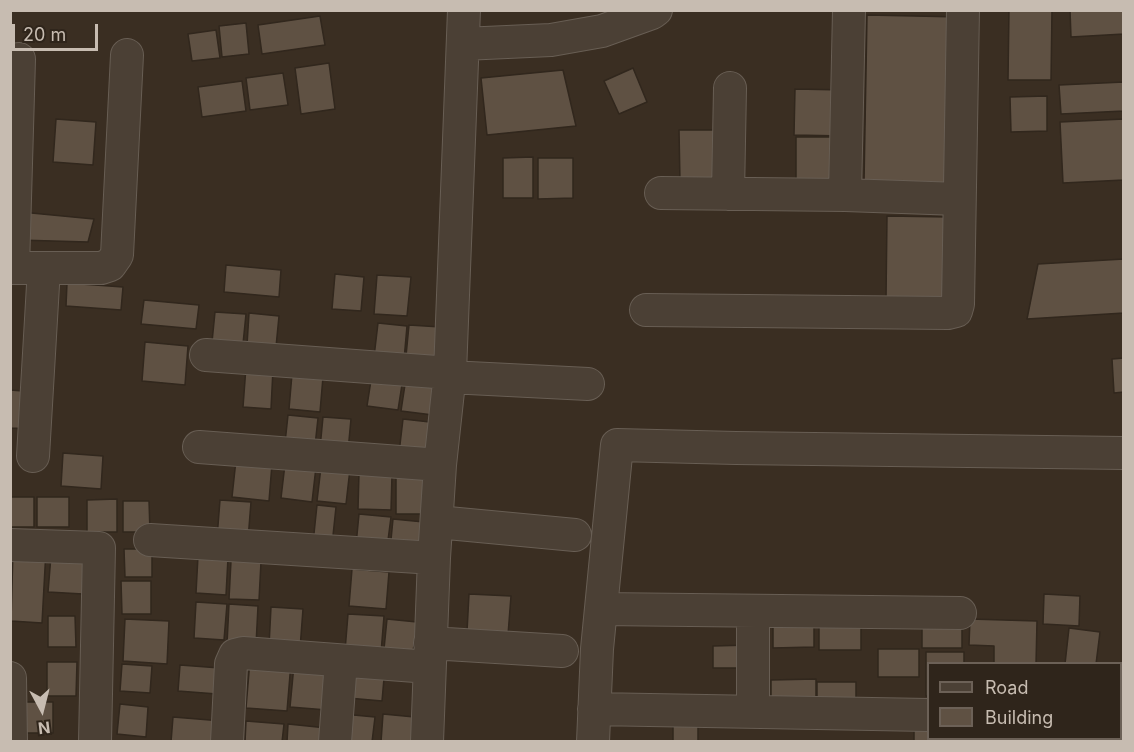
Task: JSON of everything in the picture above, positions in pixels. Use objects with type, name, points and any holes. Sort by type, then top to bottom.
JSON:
[{"type":"street","points":[[427,741],[434,558],[449,375],[464,10]]},
{"type":"street","points":[[463,44],[551,40],[602,31],[656,10]]},
{"type":"street","points":[[845,195],[849,10]]},
{"type":"street","points":[[646,310],[948,313],[956,311],[958,304],[963,10]]},
{"type":"street","points":[[19,59],[12,268],[101,268],[110,265],[117,255],[127,55]]},
{"type":"street","points":[[728,194],[730,88]]},
{"type":"street","points":[[661,193],[959,199]]},
{"type":"street","points":[[33,456],[44,268]]},
{"type":"street","points":[[206,355],[588,384]]},
{"type":"street","points":[[593,741],[597,649],[617,445],[1124,453]]},
{"type":"street","points":[[199,447],[440,465]]},
{"type":"street","points":[[437,522],[575,535]]},
{"type":"street","points":[[150,540],[434,558]]},
{"type":"street","points":[[10,545],[99,548],[95,741]]},
{"type":"street","points":[[601,609],[960,613]]},
{"type":"street","points":[[753,611],[753,712]]},
{"type":"street","points":[[227,741],[231,664],[235,655],[243,653],[341,661],[430,655],[562,651]]},
{"type":"street","points":[[335,741],[341,661]]},
{"type":"street","points":[[10,678],[11,741]]},
{"type":"street","points":[[594,710],[927,714]]},
{"type":"building","points":[[1009,10],[1052,10],[1051,80],[1008,80]]},
{"type":"building","points":[[1070,10],[1124,10],[1124,34],[1071,37]]},
{"type":"building","points":[[867,15],[961,17],[958,185],[864,183]]},
{"type":"building","points":[[320,16],[325,45],[262,54],[258,25]]},
{"type":"building","points":[[246,23],[249,54],[222,57],[219,26]]},
{"type":"building","points":[[216,30],[220,58],[192,61],[188,34]]},
{"type":"building","points":[[329,63],[335,109],[301,114],[295,68]]},
{"type":"building","points":[[633,68],[647,102],[619,114],[604,81]]},
{"type":"building","points":[[563,70],[576,126],[487,135],[481,78]]},
{"type":"building","points":[[283,73],[288,105],[250,110],[246,78]]},
{"type":"building","points":[[242,81],[246,111],[202,117],[198,87]]},
{"type":"building","points":[[1124,82],[1124,111],[1061,114],[1059,85]]},
{"type":"building","points":[[795,89],[844,90],[843,136],[794,135]]},
{"type":"building","points":[[1047,96],[1047,131],[1011,132],[1010,97]]},
{"type":"building","points":[[56,119],[96,122],[93,165],[53,162]]},
{"type":"building","points":[[1124,119],[1124,180],[1063,183],[1060,122]]},
{"type":"building","points":[[679,130],[723,130],[723,182],[680,182]]},
{"type":"building","points":[[796,137],[840,137],[840,181],[796,182]]},
{"type":"building","points":[[533,157],[533,198],[503,198],[503,158]]},
{"type":"building","points":[[538,158],[573,158],[573,198],[538,199]]},
{"type":"building","points":[[21,212],[94,219],[88,242],[18,240]]},
{"type":"building","points":[[887,216],[949,217],[947,301],[886,299]]},
{"type":"building","points":[[1124,259],[1124,313],[1027,319],[1038,264]]},
{"type":"building","points":[[226,265],[281,270],[279,297],[224,292]]},
{"type":"building","points":[[335,274],[364,277],[361,311],[332,309]]},
{"type":"building","points":[[377,275],[411,277],[407,316],[374,314]]},
{"type":"building","points":[[67,283],[123,287],[121,310],[66,306]]},
{"type":"building","points":[[144,300],[199,305],[196,329],[141,324]]},
{"type":"building","points":[[215,312],[246,314],[243,344],[212,342]]},
{"type":"building","points":[[249,313],[279,316],[276,347],[247,345]]},
{"type":"building","points":[[378,323],[407,326],[404,360],[374,357]]},
{"type":"building","points":[[409,325],[441,327],[439,359],[406,356]]},
{"type":"building","points":[[145,342],[188,346],[185,385],[142,381]]},
{"type":"building","points":[[1124,358],[1124,392],[1114,393],[1112,359]]},
{"type":"building","points":[[246,367],[273,369],[271,409],[243,407]]},
{"type":"building","points":[[292,374],[323,377],[320,412],[289,409]]},
{"type":"building","points":[[372,374],[403,378],[398,410],[367,406]]},
{"type":"building","points":[[406,378],[437,382],[433,415],[401,411]]},
{"type":"building","points":[[10,390],[36,392],[33,429],[10,428]]},
{"type":"building","points":[[288,415],[318,418],[315,446],[285,443]]},
{"type":"building","points":[[323,417],[351,419],[348,451],[320,448]]},
{"type":"building","points":[[403,419],[430,422],[427,456],[399,453]]},
{"type":"building","points":[[63,453],[103,456],[101,489],[61,486]]},
{"type":"building","points":[[236,460],[272,464],[269,501],[232,497]]},
{"type":"building","points":[[285,464],[316,467],[312,502],[281,498]]},
{"type":"building","points":[[321,467],[350,469],[346,504],[317,501]]},
{"type":"building","points":[[359,473],[392,475],[391,510],[358,509]]},
{"type":"building","points":[[396,474],[430,475],[429,514],[396,514]]},
{"type":"building","points":[[10,497],[34,497],[34,527],[10,527]]},
{"type":"building","points":[[37,497],[69,497],[69,527],[37,527]]},
{"type":"building","points":[[117,499],[117,532],[87,532],[87,500]]},
{"type":"building","points":[[220,500],[251,502],[248,540],[217,538]]},
{"type":"building","points":[[123,501],[149,501],[150,532],[123,532]]},
{"type":"building","points":[[317,505],[336,507],[332,545],[313,543]]},
{"type":"building","points":[[359,514],[391,517],[387,548],[356,545]]},
{"type":"building","points":[[393,519],[424,522],[421,553],[390,550]]},
{"type":"building","points":[[124,549],[152,549],[152,577],[125,577]]},
{"type":"building","points":[[13,550],[46,550],[42,623],[11,621]]},
{"type":"building","points":[[51,556],[85,558],[83,594],[48,592]]},
{"type":"building","points":[[198,556],[228,558],[226,595],[196,593]]},
{"type":"building","points":[[231,561],[261,562],[259,600],[229,599]]},
{"type":"building","points":[[352,569],[389,572],[386,609],[349,606]]},
{"type":"building","points":[[121,581],[151,581],[151,614],[122,614]]},
{"type":"building","points":[[469,594],[511,596],[508,635],[467,632]]},
{"type":"building","points":[[1044,594],[1080,596],[1079,626],[1043,624]]},
{"type":"building","points":[[196,602],[227,604],[224,640],[194,638]]},
{"type":"building","points":[[229,604],[258,606],[256,645],[227,644]]},
{"type":"building","points":[[271,607],[303,609],[300,649],[269,646]]},
{"type":"building","points":[[348,614],[384,616],[381,653],[345,651]]},
{"type":"building","points":[[48,616],[75,616],[76,647],[48,647]]},
{"type":"building","points":[[814,618],[814,647],[773,648],[773,619]]},
{"type":"building","points":[[125,619],[169,621],[167,664],[123,661]]},
{"type":"building","points":[[387,619],[417,622],[413,652],[384,649]]},
{"type":"building","points":[[922,619],[962,619],[962,648],[922,648]]},
{"type":"building","points":[[970,619],[1037,621],[1036,662],[994,662],[994,646],[969,645]]},
{"type":"building","points":[[819,620],[861,620],[861,650],[819,650]]},
{"type":"building","points":[[1069,628],[1100,632],[1096,662],[1065,662]]},
{"type":"building","points":[[750,645],[750,668],[713,668],[713,646]]},
{"type":"building","points":[[878,649],[919,649],[919,677],[878,677]]},
{"type":"building","points":[[926,652],[964,652],[964,662],[927,662],[926,696]]},
{"type":"building","points":[[250,660],[291,663],[287,711],[246,708]]},
{"type":"building","points":[[47,662],[77,662],[76,696],[47,696]]},
{"type":"building","points":[[122,664],[152,666],[150,693],[120,691]]},
{"type":"building","points":[[351,664],[385,667],[382,701],[348,698]]},
{"type":"building","points":[[180,665],[220,668],[217,694],[178,691]]},
{"type":"building","points":[[294,665],[331,668],[327,710],[290,707]]},
{"type":"building","points":[[816,679],[816,705],[771,705],[771,680]]},
{"type":"building","points":[[817,682],[856,682],[856,706],[817,706]]},
{"type":"building","points":[[23,702],[53,702],[53,733],[23,733]]},
{"type":"building","points":[[120,704],[148,707],[146,737],[117,734]]},
{"type":"building","points":[[343,714],[375,717],[372,742],[340,742]]},
{"type":"building","points":[[383,714],[425,718],[422,742],[381,742]]},
{"type":"building","points":[[173,717],[222,721],[220,742],[171,742]]},
{"type":"building","points":[[246,721],[284,724],[282,742],[245,742]]},
{"type":"building","points":[[673,722],[698,722],[698,742],[673,742]]},
{"type":"building","points":[[288,724],[327,728],[325,742],[287,742]]},
{"type":"building","points":[[914,724],[927,724],[927,740],[941,740],[941,742],[914,742]]},
{"type":"building","points":[[944,740],[976,740],[976,742],[944,742]]}]
